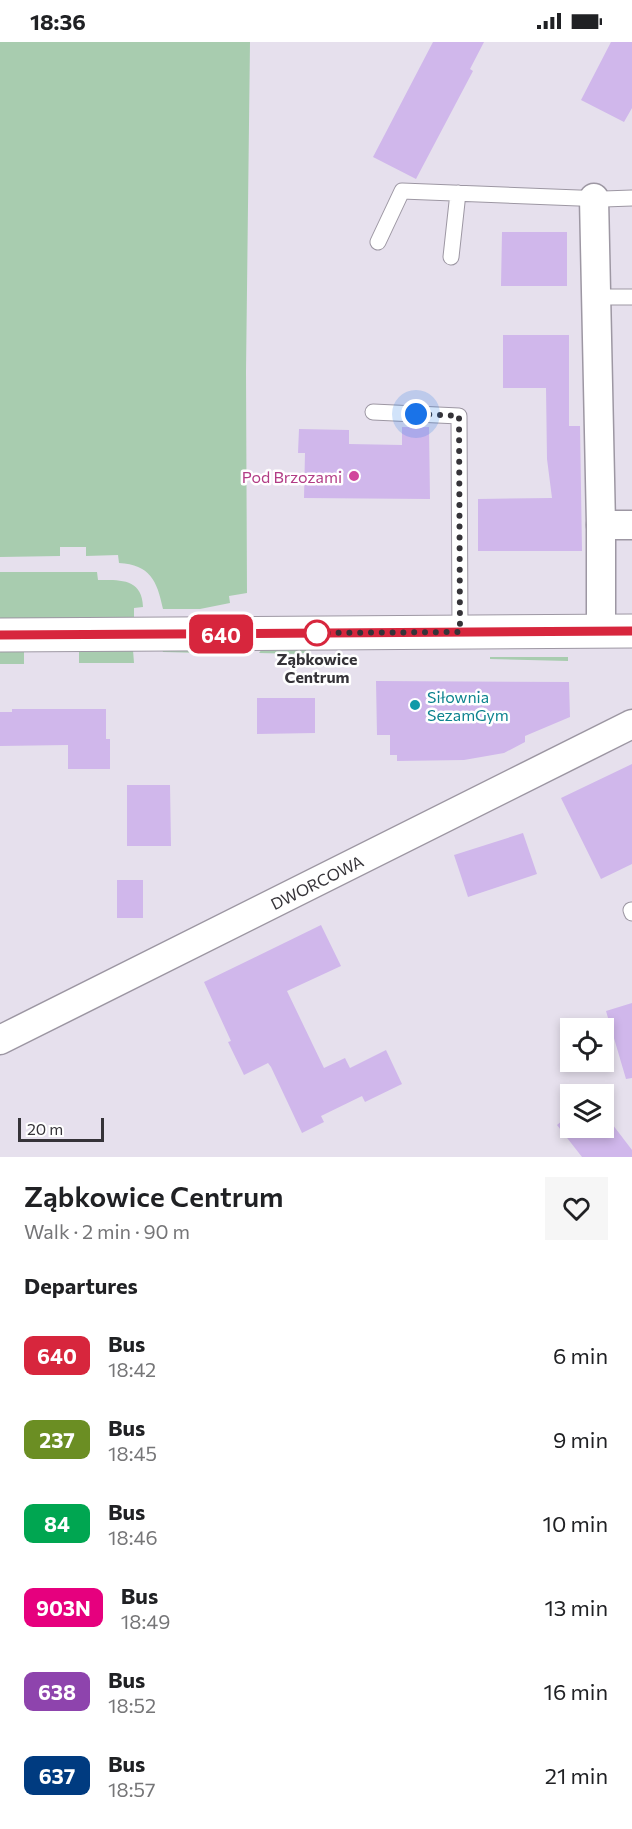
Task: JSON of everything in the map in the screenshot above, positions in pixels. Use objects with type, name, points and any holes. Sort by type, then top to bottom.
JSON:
[{"type":"main road","points":[[0,635],[617,631]]},
{"type":"street","points":[[594,198],[601,525],[617,631]]},
{"type":"street","points":[[601,525],[632,525]]},
{"type":"street","name":"DWORCOWA","points":[[0,1040],[632,724]]},
{"type":"lane","points":[[378,242],[402,191],[632,198]]},
{"type":"lane","points":[[451,257],[458,193]]},
{"type":"lane","points":[[597,297],[632,297]]},
{"type":"lane","points":[[373,412],[459,416],[460,632]]},
{"type":"green space","points":[[0,42],[250,42],[246,372],[247,593],[229,596],[230,603],[200,609],[163,609],[155,582],[145,571],[130,564],[119,563],[118,555],[86,556],[86,547],[60,547],[60,556],[0,557]]},
{"type":"green space","points":[[0,572],[97,572],[98,580],[122,581],[134,586],[142,598],[143,607],[134,608],[134,619],[0,619]]},
{"type":"green space","points":[[162,649],[240,649],[242,654],[163,652]]},
{"type":"green space","points":[[262,649],[306,649],[310,651],[300,654],[259,653]]},
{"type":"green space","points":[[0,650],[24,650],[24,664],[0,664]]},
{"type":"green space","points":[[79,650],[133,650],[134,663],[79,663]]},
{"type":"green space","points":[[490,657],[568,657],[568,661],[490,659]]},
{"type":"building","points":[[433,42],[484,42],[470,69],[473,71],[416,179],[373,157]]},
{"type":"building","points":[[611,42],[632,42],[632,108],[624,122],[581,100]]},
{"type":"building","points":[[502,232],[567,232],[567,286],[501,286]]},
{"type":"building","points":[[503,335],[569,335],[569,426],[580,426],[582,551],[478,551],[478,499],[552,498],[547,459],[546,388],[503,388]]},
{"type":"building","name":"Pod Brzozami","points":[[402,427],[429,427],[430,499],[304,498],[305,453],[298,453],[299,429],[349,430],[349,444],[402,445]]},
{"type":"building","points":[[376,681],[569,682],[570,717],[525,736],[525,742],[504,753],[464,760],[397,761],[397,755],[390,755],[390,735],[377,735]]},
{"type":"building","points":[[257,698],[315,698],[315,733],[257,734]]},
{"type":"building","points":[[12,709],[106,709],[106,739],[110,739],[110,769],[68,769],[68,745],[0,746],[0,712],[12,712]]},
{"type":"building","points":[[632,764],[632,864],[601,879],[561,798]]},
{"type":"building","points":[[127,785],[170,785],[171,846],[127,846]]},
{"type":"building","points":[[523,833],[537,874],[468,897],[454,855]]},
{"type":"building","points":[[117,880],[143,880],[143,918],[117,918]]},
{"type":"building","points":[[321,925],[341,966],[287,991],[324,1068],[345,1058],[350,1068],[386,1050],[402,1084],[365,1102],[362,1096],[321,1116],[324,1122],[302,1133],[268,1063],[244,1075],[204,982]]},
{"type":"building","points":[[632,1003],[632,1078],[626,1079],[614,1038],[614,1018],[608,1018],[606,1011]]},
{"type":"building","points":[[614,1126],[632,1150],[632,1157],[582,1157],[567,1138],[614,1138]]},
{"type":"bus line","name":"640","points":[[0,635],[632,631]]},
{"type":"place","name":"Pod Brzozami","points":[[354,476]]},
{"type":"place","name":"Ząbkowice Centrum","points":[[317,633]]},
{"type":"place","name":"Siłownia SezamGym","points":[[415,705]]},
{"type":"route","points":[[317,633],[460,632],[459,416],[416,414]]}]
